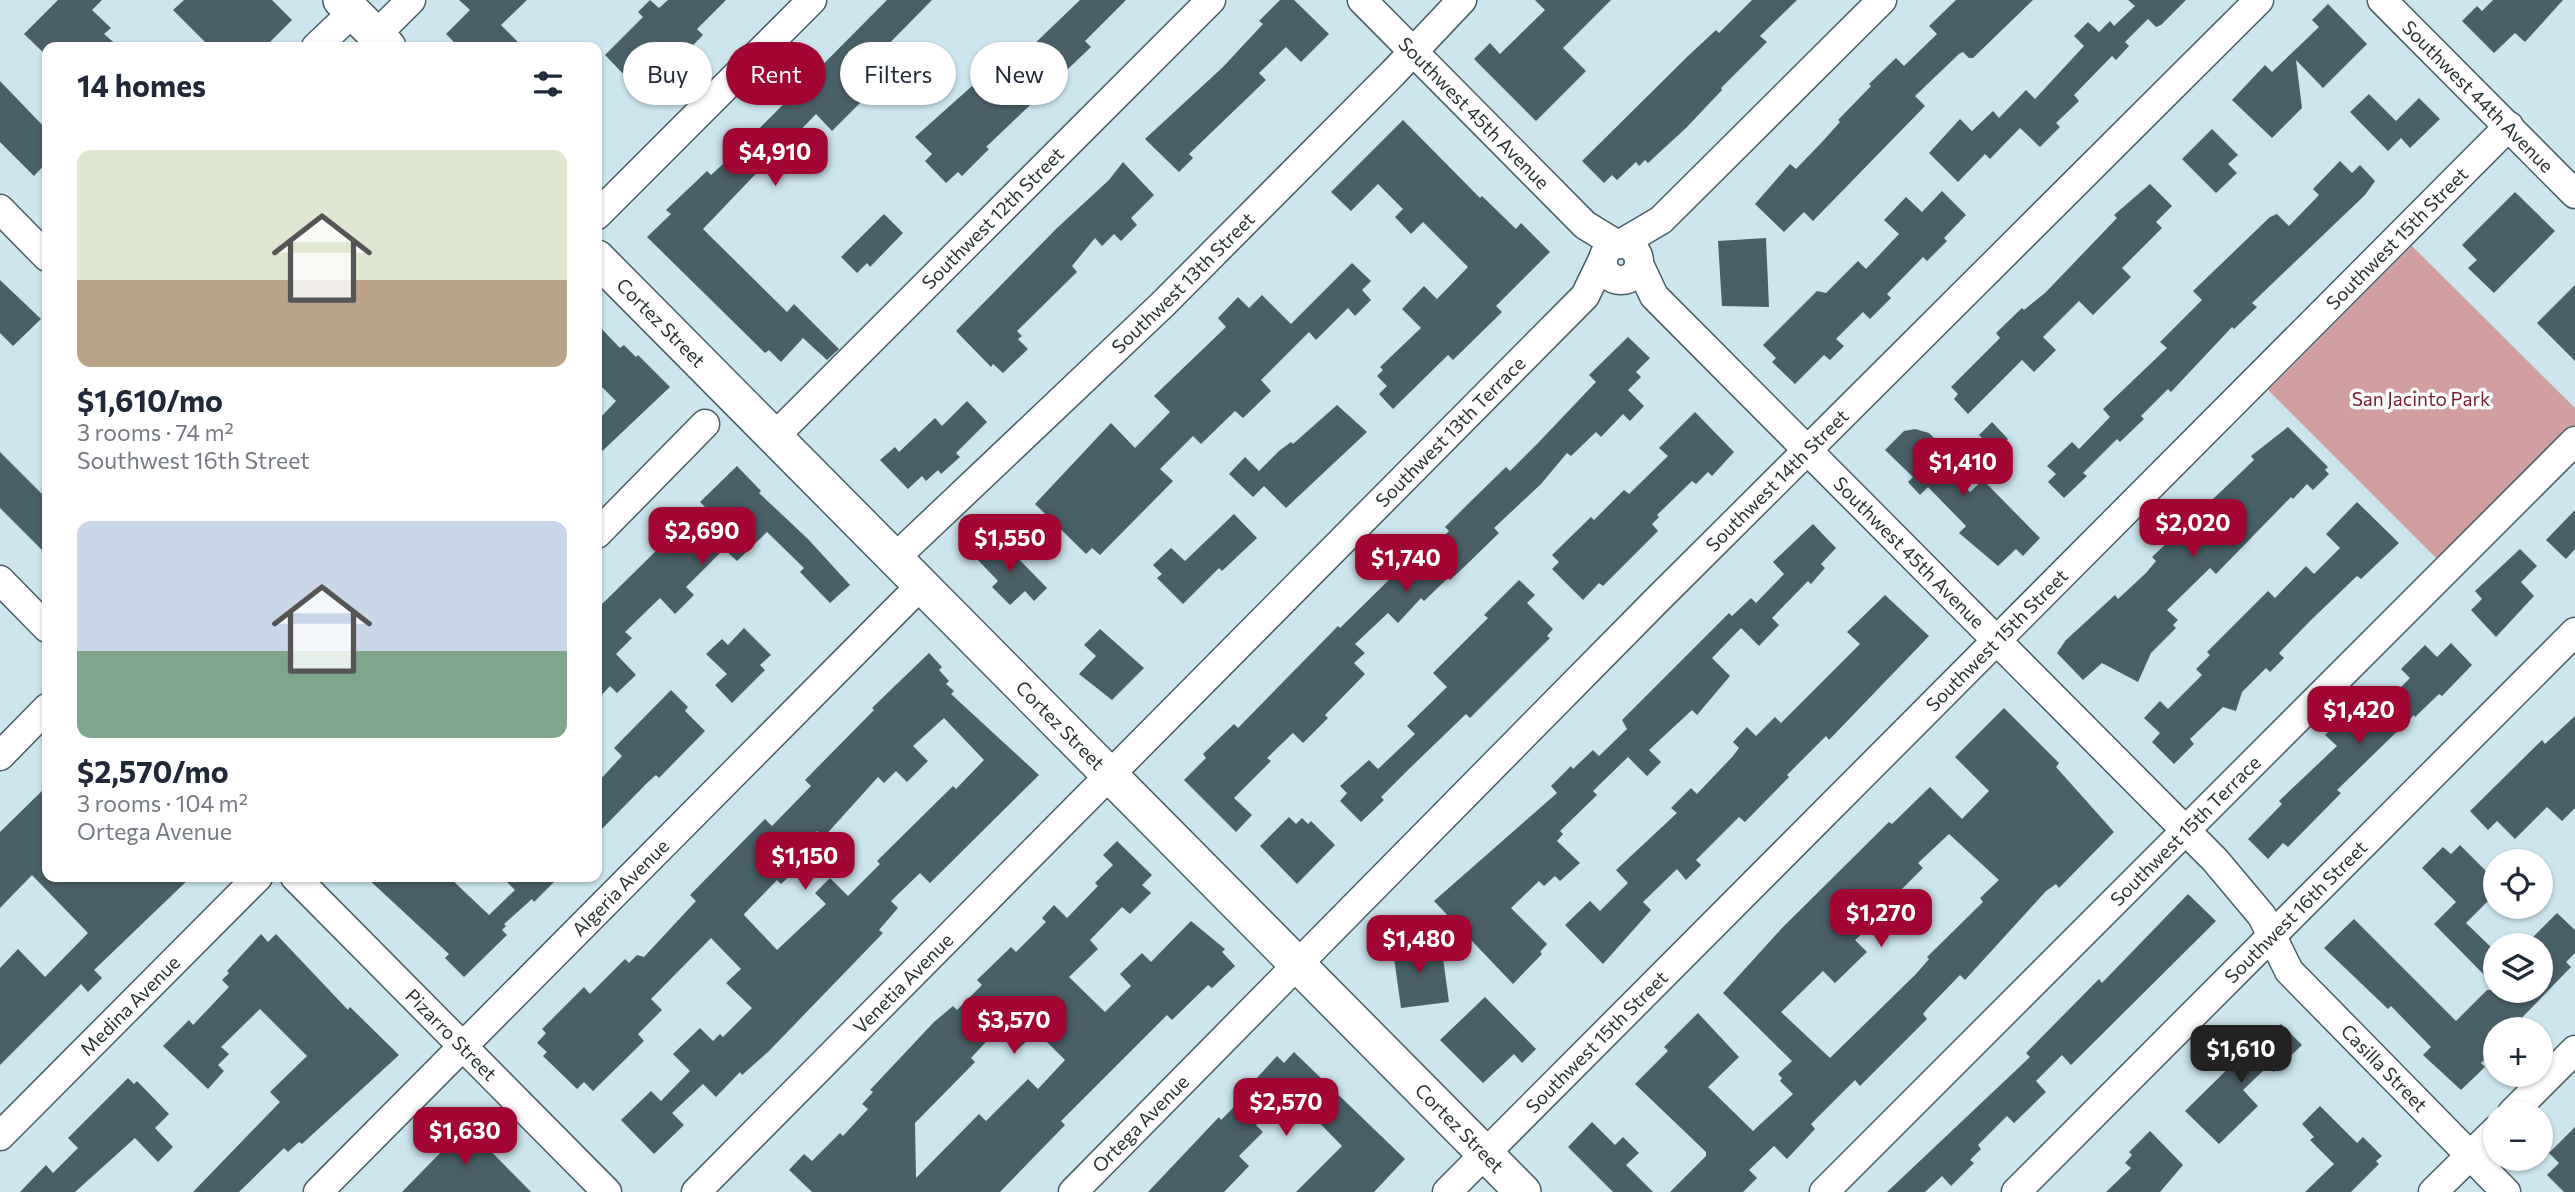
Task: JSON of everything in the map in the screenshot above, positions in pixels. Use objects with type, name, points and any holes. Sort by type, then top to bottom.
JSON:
[{"type":"street","points":[[326,42],[411,0]]},
{"type":"street","points":[[602,210],[812,0]]},
{"type":"street","name":"Southwest 12th Street","points":[[775,436],[1211,0]]},
{"type":"street","name":"Southwest 45th Avenue","points":[[1362,0],[1997,643],[2186,830],[2249,898],[2262,916],[2271,937]]},
{"type":"street","name":"Southwest 13th Street","points":[[895,557],[1162,305],[1461,0]]},
{"type":"street","name":"Southwest 13th Terrace","points":[[1109,775],[1882,0]]},
{"type":"street","name":"Southwest 14th Street","points":[[1299,965],[1807,451],[2259,0]]},
{"type":"street","name":"Southwest 44th Avenue","points":[[2396,5],[2575,194]]},
{"type":"street","name":"Southwest 15th Street","points":[[1447,1192],[1997,643],[2509,126]]},
{"type":"street","points":[[0,209],[42,252]]},
{"type":"street","name":"Cortez Street","points":[[602,263],[1523,1192]]},
{"type":"street","points":[[602,529],[705,424]]},
{"type":"street","name":"Southwest 15th Terrace","points":[[1824,1192],[2575,441]]},
{"type":"street","points":[[0,580],[42,623]]},
{"type":"street","name":"Algeria Avenue","points":[[318,1192],[922,584]]},
{"type":"street","name":"Southwest 16th Street","points":[[2016,1192],[2575,632]]},
{"type":"street","points":[[0,756],[42,713]]},
{"type":"street","name":"Venetia Avenue","points":[[696,1192],[1109,775]]},
{"type":"street","name":"Medina Avenue","points":[[0,1136],[253,882]]},
{"type":"street","name":"Pizarro Street","points":[[300,882],[607,1192]]},
{"type":"street","name":"Casilla Street","points":[[2271,937],[2289,971],[2506,1192]]},
{"type":"street","name":"Ortega Avenue","points":[[1073,1192],[1299,965]]},
{"type":"street","points":[[2524,1101],[2575,1050]]},
{"type":"street","points":[[2433,1192],[2483,1142]]},
{"type":"green space","name":"San Jacinto Park","points":[[2412,246],[2575,408],[2575,425],[2439,561],[2268,390]]},
{"type":"building","points":[[58,0],[102,0],[92,10],[111,28],[104,34],[113,42],[42,42],[42,51],[24,34]]},
{"type":"building","points":[[184,0],[272,0],[292,20],[270,42],[205,42],[173,10]]},
{"type":"building","points":[[459,0],[527,0],[501,25],[518,42],[454,42],[446,34],[470,10]]},
{"type":"building","points":[[650,0],[659,8],[668,0],[726,0],[697,29],[703,35],[696,42],[623,42],[623,74],[605,55],[643,17],[638,12]]},
{"type":"building","points":[[887,0],[932,0],[891,42],[845,42]]},
{"type":"building","points":[[1080,0],[1126,0],[1085,41],[1091,47],[1068,69],[1068,42],[1036,42]]},
{"type":"building","points":[[1280,0],[1294,0],[1329,34],[1301,62],[1286,47],[1259,73],[1266,80],[1189,154],[1193,158],[1179,172],[1145,139],[1223,67],[1263,24],[1259,21]]},
{"type":"building","points":[[1535,0],[1611,0],[1563,48],[1586,71],[1536,121],[1474,59],[1490,43],[1500,54],[1545,10]]},
{"type":"building","points":[[1752,0],[1797,0],[1760,36],[1767,42],[1686,128],[1648,163],[1645,160],[1639,166],[1636,162],[1617,180],[1612,175],[1604,183],[1582,161],[1688,56],[1716,30],[1719,33]]},
{"type":"building","points":[[1956,0],[2033,0],[1973,58],[1963,52],[1959,54],[1915,96],[1925,106],[1813,221],[1804,212],[1784,232],[1755,204],[1790,164],[1796,169],[1871,86],[1869,84],[1896,58],[1904,66],[1937,34],[1929,26]]},
{"type":"building","points":[[2128,0],[2186,0],[2161,25],[2156,27],[2148,19],[2125,42],[2129,46],[2116,60],[2112,56],[2074,95],[2079,101],[2056,123],[2060,127],[2040,147],[2020,128],[1990,159],[1985,154],[1958,182],[1929,153],[1960,119],[1972,131],[1993,111],[1999,118],[2026,90],[2035,99],[2084,46],[2074,36],[2088,22],[2099,32],[2110,21],[2114,26],[2135,6]]},
{"type":"building","points":[[2493,0],[2563,0],[2525,42],[2515,33],[2494,53],[2462,21],[2477,6],[2482,11]]},
{"type":"building","points":[[2328,4],[2367,44],[2323,88],[2296,60],[2302,108],[2272,138],[2232,100],[2265,65],[2272,72],[2319,27],[2312,20]]},
{"type":"building","points":[[840,47],[840,105],[858,105],[832,131],[816,114],[786,145],[793,153],[777,169],[769,160],[703,229],[787,312],[794,304],[839,349],[827,360],[803,338],[781,362],[769,350],[765,353],[647,237],[671,214],[666,210],[707,171],[711,175],[783,105],[826,105],[826,61]]},
{"type":"building","points":[[0,81],[42,125],[42,167],[34,176],[0,142]]},
{"type":"building","points":[[970,88],[970,105],[1030,105],[986,147],[989,149],[962,176],[958,172],[946,183],[925,161],[932,154],[915,137],[951,105],[956,105],[956,100]]},
{"type":"building","points":[[2369,94],[2396,121],[2419,98],[2440,119],[2410,148],[2401,138],[2388,151],[2350,112]]},
{"type":"building","points":[[1403,120],[1480,198],[1482,196],[1516,229],[1521,223],[1550,252],[1496,306],[1502,312],[1453,360],[1448,355],[1393,409],[1379,394],[1387,386],[1377,376],[1383,370],[1380,367],[1421,328],[1402,309],[1424,286],[1437,299],[1468,267],[1423,222],[1411,234],[1395,217],[1403,209],[1378,184],[1351,211],[1331,192]]},
{"type":"building","points":[[2212,129],[2238,155],[2228,164],[2237,173],[2216,193],[2182,159]]},
{"type":"building","points":[[2340,161],[2352,173],[2360,165],[2375,181],[2365,195],[2252,303],[2257,307],[2234,329],[2232,327],[2171,392],[2168,389],[2141,416],[2144,419],[2120,442],[2117,439],[2083,473],[2087,476],[2064,498],[2048,482],[2056,474],[2047,466],[2072,442],[2079,449],[2110,417],[2103,409],[2167,348],[2160,342],[2202,300],[2193,291],[2270,217],[2277,214],[2289,226],[2319,195],[2313,189]]},
{"type":"building","points":[[1123,162],[1154,195],[1131,218],[1137,225],[1121,241],[1114,234],[1102,246],[1095,238],[1072,266],[1077,272],[1017,331],[1022,336],[1018,339],[1028,349],[1003,373],[993,364],[991,367],[956,331],[1057,228],[1109,180]]},
{"type":"building","points":[[2150,184],[2172,206],[2156,222],[2162,228],[2122,268],[2131,277],[2093,315],[2079,301],[2043,337],[2056,350],[2034,372],[2022,360],[1968,414],[1954,399],[1958,394],[1951,387],[2000,338],[1996,333],[2022,308],[2024,310],[2046,292],[2117,218],[2114,215]]},
{"type":"building","points":[[1942,191],[1966,215],[1944,238],[1947,241],[1927,261],[1923,257],[1887,294],[1891,298],[1870,319],[1863,312],[1836,339],[1844,346],[1830,360],[1824,355],[1795,384],[1772,362],[1776,358],[1763,345],[1817,291],[1826,293],[1858,261],[1866,269],[1899,234],[1884,220],[1906,197],[1922,212]]},
{"type":"building","points":[[2515,192],[2555,231],[2494,293],[2468,268],[2477,260],[2462,245]]},
{"type":"building","points":[[884,214],[903,233],[870,267],[867,263],[857,273],[841,257]]},
{"type":"building","points":[[1766,238],[1769,307],[1722,306],[1718,241]]},
{"type":"building","points":[[1352,263],[1371,281],[1362,290],[1371,300],[1355,316],[1348,308],[1316,340],[1309,332],[1261,380],[1271,391],[1243,418],[1235,411],[1201,444],[1193,436],[1160,469],[1173,481],[1100,555],[1092,548],[1086,554],[1035,504],[1111,423],[1135,448],[1170,412],[1154,396],[1226,327],[1218,318],[1238,297],[1249,308],[1262,295],[1291,324]]},
{"type":"building","points":[[0,280],[41,319],[13,346],[0,333]]},
{"type":"building","points":[[2575,285],[2575,361],[2537,323]]},
{"type":"building","points":[[602,329],[620,348],[624,345],[636,357],[638,355],[670,387],[602,451],[602,416],[616,401],[602,387]]},
{"type":"building","points":[[1628,337],[1650,358],[1636,372],[1641,377],[1628,390],[1644,406],[1630,421],[1623,414],[1601,437],[1596,432],[1571,456],[1567,453],[1541,484],[1494,528],[1499,533],[1450,580],[1448,578],[1424,601],[1421,598],[1398,623],[1388,613],[1355,644],[1365,653],[1354,663],[1365,674],[1325,715],[1328,718],[1303,743],[1293,733],[1267,758],[1271,761],[1234,798],[1252,815],[1236,832],[1184,780],[1206,758],[1203,754],[1234,724],[1238,728],[1338,626],[1340,628],[1396,573],[1390,567],[1404,553],[1415,564],[1449,531],[1445,527],[1506,467],[1510,471],[1596,382],[1589,375]]},
{"type":"building","points":[[967,401],[987,422],[956,453],[960,457],[941,474],[938,470],[926,481],[922,476],[908,489],[880,460],[895,447],[899,452],[935,418],[942,426]]},
{"type":"building","points":[[1337,405],[1367,432],[1286,508],[1264,486],[1253,497],[1229,474],[1245,457],[1259,471],[1279,451],[1291,442],[1293,444]]},
{"type":"building","points":[[1695,412],[1734,452],[1712,476],[1708,472],[1696,484],[1692,481],[1657,515],[1659,517],[1652,524],[1658,531],[1603,586],[1599,583],[1583,600],[1552,569],[1559,562],[1552,555],[1591,517],[1594,520],[1624,490],[1629,494],[1668,456],[1659,448]]},
{"type":"building","points":[[1992,422],[2008,439],[1996,452],[1979,435]]},
{"type":"building","points":[[2288,427],[2328,467],[2325,470],[2329,474],[2313,490],[2307,484],[2293,499],[2291,497],[2216,574],[2210,568],[2167,610],[2178,620],[2173,625],[2176,628],[2151,653],[2138,682],[2102,663],[2083,680],[2057,653],[2066,640],[2115,595],[2118,599],[2146,573],[2156,561],[2152,557],[2254,460],[2251,456]]},
{"type":"building","points":[[1915,429],[1929,433],[1950,454],[1941,462],[1970,492],[1983,480],[2040,538],[2023,556],[2016,549],[1998,566],[1959,533],[1966,526],[1928,487],[1920,495],[1908,482],[1913,477],[1885,450],[1904,431]]},
{"type":"building","points":[[0,452],[42,494],[42,550],[0,508]]},
{"type":"building","points":[[737,466],[761,491],[759,493],[808,539],[850,585],[830,603],[800,572],[804,568],[767,532],[737,561],[724,549],[686,587],[694,595],[675,614],[660,598],[625,632],[632,638],[616,654],[636,675],[617,693],[610,686],[602,695],[602,604],[658,549],[661,553],[678,536],[681,539],[709,511],[700,502]]},
{"type":"building","points":[[2357,502],[2399,543],[2361,579],[2357,576],[2311,620],[2279,653],[2284,658],[2270,672],[2266,668],[2242,692],[2236,711],[2223,707],[2190,739],[2194,744],[2174,764],[2152,742],[2160,733],[2144,718],[2160,701],[2168,709],[2202,675],[2196,669],[2210,655],[2207,652],[2268,591],[2275,598],[2306,566],[2314,574],[2340,548],[2326,534]]},
{"type":"building","points":[[2575,510],[2575,549],[2566,559],[2546,540]]},
{"type":"building","points":[[1234,514],[1257,538],[1222,571],[1219,568],[1183,604],[1157,578],[1162,574],[1153,565],[1171,548],[1185,561]]},
{"type":"building","points":[[1813,524],[1836,548],[1821,564],[1825,568],[1811,584],[1808,581],[1772,618],[1779,625],[1759,646],[1741,628],[1712,658],[1730,676],[1697,715],[1692,710],[1649,750],[1661,762],[1647,776],[1628,757],[1593,791],[1597,795],[1560,831],[1563,834],[1557,841],[1580,863],[1560,881],[1555,876],[1544,886],[1539,881],[1511,908],[1547,944],[1540,952],[1542,954],[1513,984],[1434,901],[1557,793],[1551,786],[1571,766],[1573,769],[1593,750],[1599,756],[1627,729],[1622,720],[1729,613],[1732,616],[1751,598],[1756,603],[1784,574],[1773,562]]},
{"type":"building","points":[[992,542],[1000,551],[1006,546],[1047,588],[1034,601],[1025,591],[1010,605],[992,587],[998,581],[976,558]]},
{"type":"building","points":[[2520,549],[2537,566],[2521,582],[2534,596],[2496,637],[2471,610],[2482,599],[2475,591]]},
{"type":"building","points":[[1519,580],[1535,595],[1527,603],[1553,629],[1547,636],[1550,638],[1470,718],[1466,714],[1410,768],[1381,797],[1384,800],[1361,822],[1340,801],[1347,793],[1340,786],[1369,760],[1378,769],[1415,734],[1407,726],[1447,687],[1433,673],[1488,618],[1484,615]]},
{"type":"building","points":[[1885,595],[1929,636],[1829,740],[1826,736],[1787,775],[1789,777],[1745,822],[1739,817],[1696,860],[1701,865],[1686,880],[1677,869],[1643,902],[1651,910],[1603,964],[1565,925],[1590,901],[1600,911],[1628,883],[1616,870],[1677,813],[1671,808],[1691,788],[1697,794],[1733,756],[1739,748],[1733,742],[1747,727],[1756,736],[1775,717],[1781,723],[1860,644],[1847,632]]},
{"type":"building","points":[[744,628],[771,655],[760,665],[765,670],[732,703],[715,685],[727,674],[706,654],[722,639],[728,645]]},
{"type":"building","points":[[1100,629],[1144,668],[1112,700],[1079,674],[1096,656],[1084,645]]},
{"type":"building","points":[[2451,643],[2472,665],[2442,696],[2439,694],[2415,717],[2414,715],[2337,790],[2341,793],[2288,847],[2283,843],[2268,859],[2248,839],[2282,804],[2279,801],[2337,746],[2325,735],[2356,704],[2370,718],[2410,678],[2401,669],[2425,645],[2437,657]]},
{"type":"building","points":[[929,653],[942,667],[939,670],[949,681],[946,684],[954,691],[951,694],[1039,775],[930,883],[920,873],[891,901],[898,908],[879,930],[883,933],[768,1052],[742,1075],[740,1072],[716,1097],[703,1084],[672,1113],[684,1125],[654,1154],[621,1120],[651,1091],[661,1101],[690,1071],[673,1054],[700,1028],[713,1041],[720,1034],[723,1037],[752,1008],[726,983],[741,969],[711,938],[651,999],[662,1010],[638,1034],[644,1041],[593,1091],[584,1082],[577,1089],[543,1056],[547,1052],[537,1043],[546,1033],[542,1029],[584,987],[590,994],[625,959],[629,963],[637,955],[644,957],[696,901],[690,895],[765,819],[772,826],[811,786],[805,780],[874,710],[872,708]],"holes":[[[944,718],[984,760],[956,789],[953,786],[877,861],[880,864],[848,896],[830,878],[815,893],[826,904],[777,950],[744,915],[777,880],[781,884],[794,872],[785,864],[817,831],[823,838],[878,777],[884,783],[896,771],[907,782],[928,761],[913,746]]]},
{"type":"building","points":[[671,690],[688,707],[685,711],[705,731],[659,778],[656,775],[648,782],[602,829],[602,778],[622,756],[614,748]]},
{"type":"building","points":[[2004,708],[2059,763],[2056,767],[2114,832],[2059,888],[2056,884],[2046,891],[1965,980],[1960,975],[1923,1014],[1927,1019],[1860,1086],[1855,1080],[1811,1124],[1815,1129],[1787,1159],[1774,1146],[1749,1170],[1757,1178],[1743,1192],[1670,1192],[1706,1156],[1706,1152],[1635,1084],[1668,1051],[1664,1047],[1698,1013],[1739,1057],[1708,1087],[1753,1131],[1793,1094],[1780,1081],[1782,1078],[1778,1074],[1792,1061],[1723,993],[1782,928],[1889,822],[1892,824],[1930,787],[1962,819],[1989,791],[1955,757]],"holes":[[[1949,834],[1999,880],[1980,898],[1983,902],[1927,957],[1929,959],[1916,974],[1830,1058],[1781,1012],[1823,971],[1835,983],[1867,952],[1855,940],[1894,905],[1893,898],[1923,868],[1918,863]]]},
{"type":"building","points":[[2575,716],[2575,808],[2562,821],[2547,807],[2515,839],[2497,821],[2488,830],[2470,811],[2542,740],[2545,744]]},
{"type":"building","points":[[42,791],[42,882],[186,882],[94,970],[102,978],[88,992],[81,984],[0,1065],[0,968],[18,949],[45,977],[88,933],[32,875],[0,908],[0,832]]},
{"type":"building","points":[[1289,817],[1296,824],[1302,818],[1308,824],[1311,821],[1335,845],[1297,884],[1260,846]]},
{"type":"building","points":[[1117,841],[1152,875],[1142,885],[1151,893],[1130,914],[1122,907],[1090,940],[1098,949],[1069,977],[1105,1012],[1131,986],[1120,974],[1142,953],[1151,962],[1191,921],[1225,949],[1222,952],[1235,966],[1212,988],[1208,985],[1172,1020],[1167,1015],[1061,1121],[1065,1125],[1000,1192],[812,1192],[789,1170],[804,1154],[812,1161],[840,1133],[843,1136],[868,1109],[862,1104],[873,1092],[870,1090],[934,1022],[953,1006],[957,1010],[982,985],[977,980],[1011,947],[1016,952],[1046,922],[1042,918],[1054,905],[1067,918],[1098,886],[1095,883],[1113,865],[1103,855]],"holes":[[[998,1029],[1018,1049],[1037,1032],[1065,1060],[1038,1089],[1028,1079],[986,1121],[979,1114],[916,1178],[915,1123],[975,1062],[971,1058]]]},
{"type":"building","points":[[2460,845],[2483,868],[2483,906],[2466,923],[2483,939],[2483,974],[2434,924],[2456,902],[2422,868],[2443,847],[2451,854]]},
{"type":"building","points":[[371,882],[454,882],[489,915],[515,890],[507,882],[554,882],[534,902],[532,899],[504,924],[506,926],[502,930],[507,935],[464,977],[445,958],[449,954]]},
{"type":"building","points":[[2188,894],[2216,921],[2071,1065],[2062,1055],[2036,1081],[2046,1092],[2014,1123],[2007,1116],[1978,1145],[1981,1149],[1970,1160],[1974,1163],[1951,1186],[1942,1176],[1925,1192],[1887,1192],[2030,1057],[2026,1053],[2099,979],[2102,983]]},
{"type":"building","points":[[2557,913],[2575,930],[2575,953],[2566,962],[2571,967],[2553,986],[2553,933],[2537,933]]},
{"type":"building","points":[[2354,919],[2456,1021],[2483,994],[2483,1003],[2536,1003],[2523,1017],[2483,1017],[2483,1069],[2461,1090],[2423,1055],[2431,1047],[2391,1006],[2388,1009],[2324,948]]},
{"type":"building","points":[[261,934],[268,942],[276,934],[348,1010],[350,1007],[399,1055],[302,1144],[299,1142],[288,1152],[284,1148],[239,1192],[193,1192],[280,1102],[270,1092],[307,1056],[260,1009],[221,1047],[229,1054],[218,1065],[224,1071],[208,1089],[163,1046],[189,1020],[193,1025],[229,987],[222,980],[229,973],[227,971]]},
{"type":"building","points":[[1425,939],[1428,960],[1443,958],[1449,1002],[1401,1008],[1392,943]]},
{"type":"building","points":[[1485,997],[1536,1049],[1522,1063],[1514,1054],[1483,1083],[1440,1040]]},
{"type":"building","points":[[2281,1024],[2302,1045],[2274,1072],[2268,1066],[2243,1090],[2258,1106],[2219,1144],[2185,1111],[2251,1046]]},
{"type":"building","points":[[1294,1052],[1405,1159],[1374,1192],[1296,1192],[1342,1146],[1306,1109],[1303,1112],[1285,1094],[1256,1125],[1263,1132],[1239,1156],[1249,1166],[1224,1192],[1148,1192],[1219,1117],[1221,1120],[1257,1084],[1254,1081],[1277,1056],[1284,1063]]},
{"type":"building","points":[[128,1078],[134,1084],[137,1081],[169,1114],[155,1128],[173,1147],[158,1162],[135,1138],[75,1192],[20,1192],[46,1165],[53,1173],[78,1148],[68,1138]]},
{"type":"building","points":[[2320,1106],[2357,1143],[2363,1137],[2382,1156],[2376,1161],[2379,1164],[2351,1192],[2305,1192],[2334,1164],[2310,1140],[2314,1137],[2302,1124]]},
{"type":"building","points":[[447,1111],[463,1128],[465,1125],[531,1192],[402,1192],[444,1149]]},
{"type":"building","points":[[1592,1122],[1615,1145],[1623,1137],[1639,1153],[1626,1165],[1653,1192],[1613,1192],[1568,1147]]},
{"type":"building","points":[[2575,1127],[2575,1192],[2564,1192],[2547,1175],[2559,1163],[2553,1157],[2553,1149]]},
{"type":"building","points":[[2150,1131],[2183,1165],[2160,1192],[2106,1192],[2131,1168],[2125,1163],[2132,1155],[2129,1152]]}]
